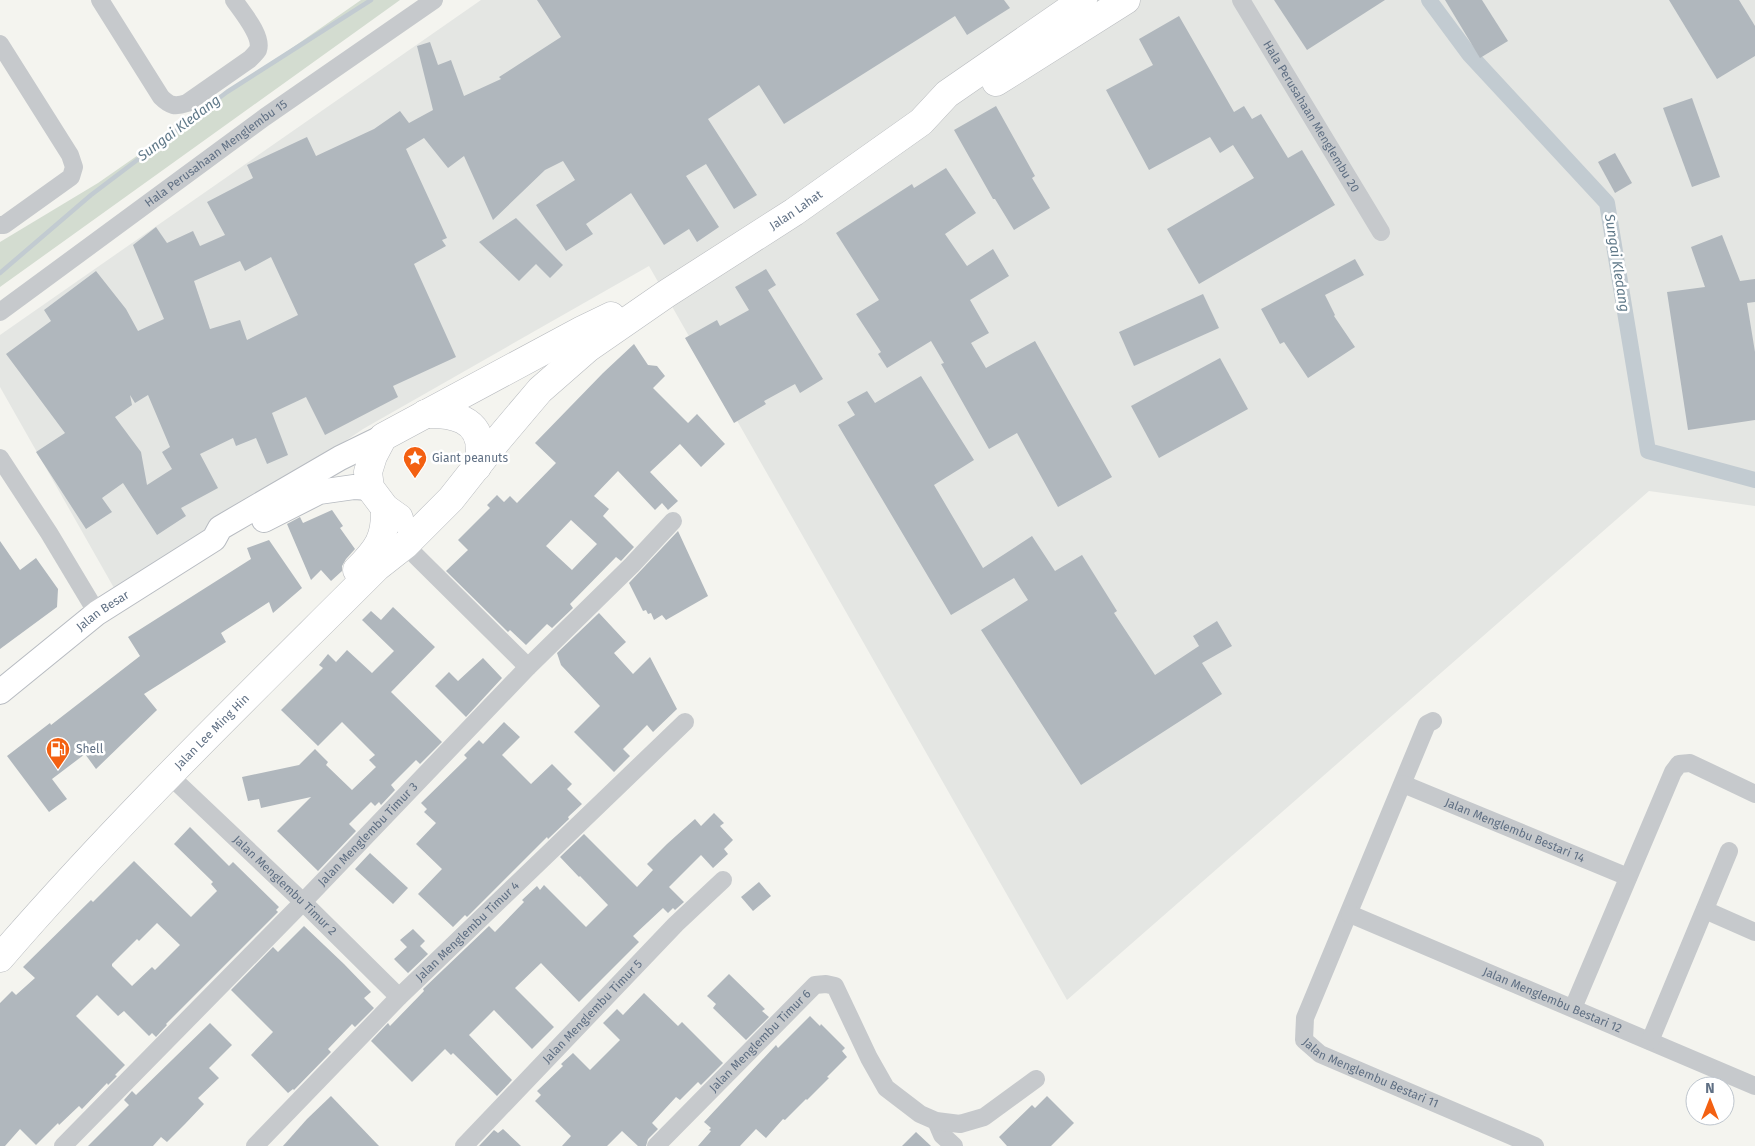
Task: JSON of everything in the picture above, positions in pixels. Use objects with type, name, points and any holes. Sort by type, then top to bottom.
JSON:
[{"type":"main road","name":"Jalan Lahat","points":[[477,467],[540,390],[588,348],[666,294],[794,212],[920,122],[947,94],[1083,0]]},
{"type":"main road","name":"Jalan Lahat","points":[[920,122],[936,117],[1126,0]]},
{"type":"main road","name":"Jalan Lahat","points":[[425,414],[582,330],[639,303],[666,294]]},
{"type":"main road","points":[[444,413],[461,418],[472,427],[477,436],[480,451],[477,467],[451,499],[434,516],[411,521],[396,517],[377,498],[368,472],[373,456],[384,437],[425,414],[444,413]]},
{"type":"main road","name":"Jalan Besar","points":[[214,539],[220,528],[340,458],[384,437]]},
{"type":"main road","name":"Jalan Besar","points":[[0,692],[97,613],[214,539],[228,537],[319,492],[354,487],[377,498]]},
{"type":"main road","name":"Jalan Lee Ming Hin","points":[[0,930],[158,765],[366,562],[379,544],[386,527],[377,498]]},
{"type":"main road","name":"Jalan Lee Ming Hin","points":[[0,958],[47,903],[169,776],[377,567],[405,545],[434,516]]},
{"type":"street","points":[[100,0],[161,97],[169,105],[177,107],[187,103],[250,59],[257,51],[259,41],[255,32],[234,0]]},
{"type":"street","name":"Hala Perusahaan Menglembu 15","points":[[0,312],[265,117],[434,0]]},
{"type":"street","name":"Hala Perusahaan Menglembu 20","points":[[1242,0],[1382,232]]},
{"type":"street","points":[[0,44],[70,155],[74,167],[71,178],[4,225],[0,225]]},
{"type":"street","points":[[0,458],[6,481],[49,533],[97,613]]},
{"type":"street","name":"Jalan Menglembu Timur 3","points":[[63,1146],[303,902],[528,667],[632,565],[673,521]]},
{"type":"street","points":[[405,545],[528,667]]},
{"type":"street","points":[[1350,914],[1427,724],[1433,721]]},
{"type":"street","name":"Jalan Menglembu Timur 4","points":[[255,1146],[399,997],[685,722]]},
{"type":"street","points":[[1572,1008],[1673,772],[1679,764],[1690,763],[1755,794]]},
{"type":"street","name":"Jalan Menglembu Timur 2","points":[[169,776],[303,902],[399,997]]},
{"type":"street","name":"Jalan Menglembu Bestari 14","points":[[1403,784],[1628,877]]},
{"type":"street","points":[[1650,1041],[1729,851]]},
{"type":"street","name":"Jalan Menglembu Timur 5","points":[[464,1146],[676,924],[723,880]]},
{"type":"street","points":[[1705,910],[1755,932]]},
{"type":"street","name":"Jalan Menglembu Bestari 12","points":[[1350,914],[1755,1086]]},
{"type":"street","name":"Jalan Menglembu Bestari 11","points":[[1350,914],[1305,1018],[1304,1040],[1320,1054],[1535,1146]]},
{"type":"street","name":"Jalan Menglembu Timur 6","points":[[656,1146],[815,985],[826,984],[835,986],[869,1058],[886,1088],[920,1114],[936,1121],[960,1124],[984,1116],[1036,1079]]},
{"type":"street","points":[[936,1121],[942,1135],[954,1146]]},
{"type":"shaded area","points":[[361,0],[400,0],[0,287],[0,242],[98,183]]},
{"type":"shaded area","points":[[481,0],[1755,0],[1755,506],[1649,491],[1067,1000],[649,266],[363,429],[118,595],[0,387],[0,335]]},
{"type":"building","points":[[537,0],[1004,0],[1010,8],[967,35],[955,16],[784,124],[759,85],[708,119],[757,195],[734,209],[706,164],[686,176],[719,227],[697,242],[689,229],[664,245],[631,193],[586,224],[593,234],[566,251],[536,205],[575,180],[563,161],[545,170],[493,220],[464,156],[448,168],[424,138],[406,149],[447,238],[442,240],[446,246],[414,264],[456,357],[393,386],[398,397],[325,435],[306,397],[272,413],[288,455],[267,464],[256,438],[236,446],[233,438],[200,454],[218,488],[181,508],[186,516],[157,535],[123,483],[102,498],[112,512],[86,529],[36,452],[65,433],[6,354],[51,321],[44,310],[96,271],[126,309],[138,331],[164,319],[133,245],[156,227],[167,243],[193,231],[200,246],[225,235],[207,202],[253,178],[247,165],[307,137],[316,156],[374,129],[400,111],[409,123],[433,110],[417,46],[430,42],[438,65],[451,60],[464,96],[501,79],[499,77],[561,37]],"holes":[[[271,257],[298,315],[247,340],[240,320],[210,329],[194,281],[240,261],[245,271]],[[130,395],[135,403],[148,395],[170,447],[162,452],[172,469],[147,485],[141,452],[115,417],[132,405]]]},
{"type":"building","points":[[1274,0],[1385,0],[1307,50]]},
{"type":"building","points":[[1445,0],[1482,0],[1508,41],[1480,58]]},
{"type":"building","points":[[1669,0],[1739,0],[1755,26],[1755,56],[1717,79]]},
{"type":"building","points":[[1179,16],[1234,112],[1244,106],[1252,119],[1261,114],[1288,158],[1302,150],[1335,205],[1199,284],[1167,229],[1254,178],[1233,145],[1220,153],[1210,137],[1149,170],[1106,90],[1153,65],[1139,39]]},
{"type":"building","points":[[1692,98],[1720,177],[1692,187],[1663,108]]},
{"type":"building","points":[[996,106],[1035,176],[1032,178],[1050,208],[1014,230],[995,199],[993,199],[954,130]]},
{"type":"building","points":[[1615,153],[1632,183],[1615,193],[1598,162]]},
{"type":"building","points":[[946,168],[976,213],[945,234],[967,266],[993,249],[1009,276],[970,300],[989,333],[971,343],[986,368],[1035,341],[1112,477],[1058,507],[1017,433],[989,449],[941,364],[944,363],[931,341],[887,368],[878,354],[881,352],[856,314],[879,300],[836,233],[912,184],[914,188]]},
{"type":"building","points":[[516,218],[563,265],[550,278],[536,264],[519,281],[479,242]]},
{"type":"building","points":[[1722,235],[1740,281],[1755,279],[1755,302],[1747,303],[1755,352],[1755,420],[1688,430],[1667,292],[1705,287],[1691,247]]},
{"type":"building","points":[[1355,259],[1364,275],[1325,295],[1334,316],[1355,347],[1308,378],[1284,342],[1280,344],[1261,309]]},
{"type":"building","points":[[766,269],[776,285],[768,290],[823,379],[800,393],[795,384],[764,401],[766,404],[734,423],[685,338],[717,320],[720,326],[749,310],[735,287]]},
{"type":"building","points":[[1203,294],[1219,328],[1134,366],[1119,332]]},
{"type":"building","points":[[634,344],[648,365],[657,366],[665,376],[653,388],[688,423],[697,414],[725,444],[701,467],[680,444],[650,472],[678,501],[668,510],[662,503],[655,510],[618,471],[594,496],[609,509],[603,516],[634,547],[621,561],[616,557],[570,604],[573,608],[552,628],[547,624],[526,645],[510,630],[508,632],[446,571],[468,550],[458,540],[490,508],[487,505],[497,495],[504,502],[510,496],[517,503],[556,463],[535,443]],"holes":[[[571,520],[597,544],[572,570],[546,546]]]},
{"type":"building","points":[[1220,358],[1248,409],[1159,458],[1131,406]]},
{"type":"building","points":[[921,376],[974,460],[934,485],[983,568],[1032,536],[1055,571],[1082,555],[1117,611],[1114,613],[1155,675],[1199,646],[1193,636],[1217,621],[1232,646],[1202,663],[1222,694],[1081,785],[981,630],[1028,600],[1014,578],[951,615],[838,425],[855,415],[847,402],[867,391],[875,403]]},
{"type":"building","points":[[332,510],[343,526],[340,528],[355,549],[346,559],[342,566],[342,571],[331,581],[321,570],[311,580],[287,524],[300,517],[303,523]]},
{"type":"building","points":[[678,531],[708,596],[666,620],[662,615],[654,620],[651,613],[648,614],[646,610],[643,611],[629,583]]},
{"type":"building","points":[[269,540],[302,588],[273,613],[269,602],[221,633],[226,642],[144,694],[157,710],[96,769],[85,754],[52,779],[67,799],[49,812],[7,756],[50,723],[51,725],[140,656],[128,637],[251,559],[247,548]]},
{"type":"building","points":[[0,541],[20,570],[36,558],[58,589],[57,607],[0,649]]},
{"type":"building","points":[[393,607],[435,647],[391,692],[442,742],[420,764],[416,760],[391,785],[395,790],[381,805],[379,802],[375,806],[371,802],[349,824],[356,831],[318,871],[277,831],[311,797],[261,808],[259,799],[248,801],[242,777],[299,765],[315,749],[328,762],[326,765],[352,790],[376,767],[369,760],[375,755],[342,722],[318,746],[281,710],[323,668],[319,665],[328,654],[336,662],[347,650],[372,673],[394,651],[362,620],[371,611],[381,620]]},
{"type":"building","points":[[599,613],[626,642],[614,653],[633,674],[650,657],[677,709],[653,732],[647,725],[623,749],[630,756],[614,772],[574,732],[600,706],[561,665],[557,653]]},
{"type":"building","points":[[483,658],[502,678],[466,717],[435,686],[449,672],[458,681]]},
{"type":"building","points":[[504,722],[520,737],[502,755],[531,784],[552,764],[572,784],[567,789],[582,804],[568,817],[569,819],[548,839],[547,837],[467,917],[465,915],[453,927],[418,894],[442,869],[416,844],[436,823],[424,812],[427,809],[421,803],[467,758],[464,755],[479,740],[483,744]]},
{"type":"building","points":[[714,813],[724,823],[720,826],[733,840],[724,849],[728,854],[713,868],[701,855],[669,887],[684,902],[668,913],[663,908],[633,936],[639,942],[579,1002],[541,963],[515,988],[554,1027],[532,1049],[494,1010],[469,1035],[512,1080],[497,1096],[453,1053],[451,1055],[445,1049],[412,1082],[371,1041],[388,1023],[390,1026],[424,991],[423,989],[489,926],[495,932],[524,902],[522,900],[537,886],[540,890],[544,885],[586,927],[608,905],[560,857],[584,834],[637,887],[653,870],[647,864],[667,844],[695,819],[701,826]]},
{"type":"building","points":[[190,827],[229,866],[233,862],[279,907],[276,910],[278,912],[166,1024],[156,1037],[152,1033],[149,1036],[124,1011],[118,1016],[97,995],[76,1016],[125,1065],[115,1075],[117,1076],[108,1085],[107,1083],[82,1109],[79,1106],[59,1125],[58,1123],[36,1145],[20,1129],[5,1146],[0,1146],[0,1003],[12,991],[16,995],[35,978],[23,967],[134,861],[191,917],[217,891],[211,884],[213,882],[174,844]],"holes":[[[157,923],[180,945],[155,970],[152,967],[132,986],[112,966],[137,939],[139,941]]]},
{"type":"building","points":[[370,853],[408,888],[393,904],[355,869]]},
{"type":"building","points":[[759,882],[771,896],[753,911],[741,897]]},
{"type":"building","points":[[304,926],[371,992],[364,998],[374,1008],[355,1027],[352,1024],[328,1049],[331,1052],[294,1090],[288,1093],[251,1055],[273,1032],[231,990],[273,947],[278,952]]},
{"type":"building","points":[[413,929],[425,941],[420,946],[428,954],[408,973],[394,959],[407,947],[400,940]]},
{"type":"building","points":[[729,974],[765,1009],[762,1011],[769,1017],[746,1040],[713,1008],[716,1004],[707,996]]},
{"type":"building","points":[[644,993],[678,1026],[682,1022],[723,1063],[701,1085],[698,1082],[680,1100],[676,1097],[652,1123],[658,1129],[648,1139],[646,1146],[638,1146],[622,1131],[607,1146],[562,1146],[571,1136],[535,1101],[541,1095],[537,1091],[563,1066],[561,1064],[573,1053],[590,1070],[620,1040],[603,1023],[617,1009],[623,1015]]},
{"type":"building","points":[[810,1016],[820,1026],[821,1024],[845,1048],[842,1051],[847,1057],[827,1077],[829,1078],[785,1120],[783,1119],[766,1138],[756,1129],[740,1146],[698,1146],[711,1131],[709,1130],[711,1128],[704,1122],[776,1045],[778,1048]]},
{"type":"building","points":[[210,1023],[232,1045],[209,1068],[219,1078],[198,1098],[204,1104],[185,1124],[167,1142],[161,1137],[153,1146],[88,1146],[129,1105],[124,1100],[132,1091],[136,1095]]},
{"type":"building","points":[[331,1096],[379,1146],[283,1146],[307,1119]]},
{"type":"building","points":[[1047,1096],[1074,1123],[1051,1146],[1007,1146],[999,1137],[1032,1105],[1035,1108]]},
{"type":"building","points":[[503,1129],[521,1146],[479,1146],[494,1130],[498,1133]]},
{"type":"building","points":[[916,1132],[931,1146],[902,1146]]},
{"type":"waterway","name":"Sungai Kledang","points":[[0,273],[91,195],[227,92],[371,0]]},
{"type":"waterway","name":"Sungai Kledang","points":[[1429,0],[1469,54],[1607,203],[1648,451],[1755,480]]},
{"type":"place","name":"Giant peanuts","points":[[415,479]]},
{"type":"place","name":"Shell","points":[[58,770]]}]
